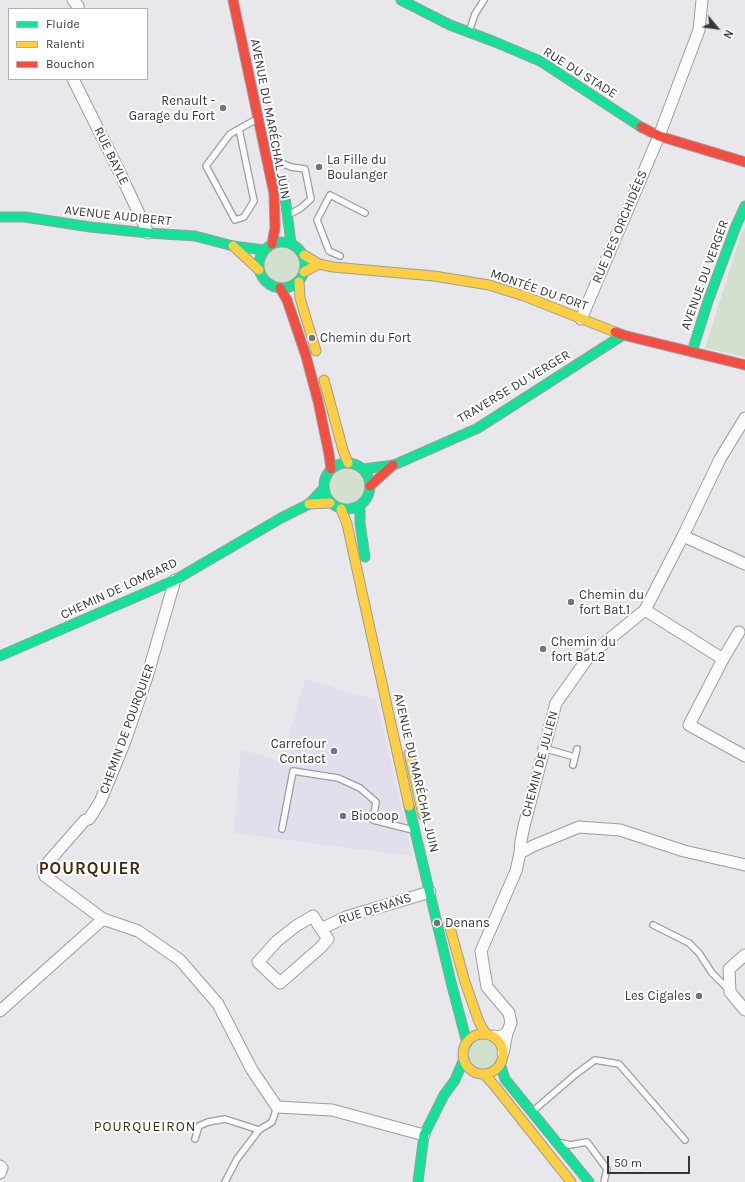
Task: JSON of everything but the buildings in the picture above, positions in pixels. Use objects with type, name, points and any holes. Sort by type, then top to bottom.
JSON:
[{"type":"main road","name":"AVENUE DU MARÉCHAL JUIN","points":[[233,0],[274,193],[275,228],[272,244]]},
{"type":"main road","name":"RUE DU STADE","points":[[401,0],[450,25],[540,61],[645,130],[659,136],[745,162]]},
{"type":"main road","name":"AVENUE DU MARÉCHAL JUIN","points":[[278,158],[288,215],[291,243]]},
{"type":"main road","name":"AVENUE DU VERGER","points":[[692,352],[710,294],[745,206]]},
{"type":"main road","name":"AVENUE AUDIBERT","points":[[0,217],[25,217],[90,227],[195,236],[233,246],[264,250]]},
{"type":"main road","points":[[279,242],[291,243],[304,255],[306,264],[304,272],[298,282],[290,287],[280,288],[273,286],[266,282],[262,277],[259,270],[259,259],[264,250],[272,244],[279,242]]},
{"type":"main road","name":"AVENUE AUDIBERT","points":[[233,246],[259,270]]},
{"type":"main road","name":"MONTÉE DU FORT","points":[[304,255],[319,264],[333,267],[434,276],[489,285],[524,296],[623,335],[745,365]]},
{"type":"main road","points":[[304,272],[319,264]]},
{"type":"main road","points":[[298,282],[300,298],[318,359]]},
{"type":"main road","points":[[280,288],[287,300],[306,356],[318,401],[331,469]]},
{"type":"main road","name":"TRAVERSE DU VERGER","points":[[363,469],[394,465],[478,428],[623,335]]},
{"type":"main road","points":[[322,373],[348,463]]},
{"type":"main road","points":[[348,463],[363,469],[368,477],[370,486],[369,494],[360,505],[354,508],[341,509],[330,503],[325,493],[324,481],[326,475],[336,465],[348,463]]},
{"type":"main road","name":"TRAVERSE DU VERGER","points":[[370,486],[394,465]]},
{"type":"main road","name":"CHEMIN DE LOMBARD","points":[[0,656],[175,580],[281,518],[309,504],[324,488]]},
{"type":"main road","name":"CHEMIN DE LOMBARD","points":[[309,504],[330,503]]},
{"type":"main road","points":[[360,505],[360,523],[366,563]]},
{"type":"main road","name":"AVENUE DU MARÉCHAL JUIN","points":[[341,509],[347,524],[405,788],[467,1043]]},
{"type":"main road","name":"AVENUE DU MARÉCHAL JUIN","points":[[408,748],[425,823]]},
{"type":"main road","points":[[447,917],[465,982],[479,1022],[490,1035],[500,1042],[504,1053],[500,1064],[493,1071],[484,1074],[478,1073],[468,1067],[464,1059]]},
{"type":"main road","points":[[418,1182],[424,1135],[464,1059],[464,1049],[470,1038],[475,1036],[490,1035]]},
{"type":"main road","points":[[500,1064],[506,1079],[589,1182]]},
{"type":"main road","points":[[454,1080],[471,1069]]},
{"type":"main road","points":[[484,1074],[571,1182]]},
{"type":"street","name":"RUE DES ORCHIDÉES","points":[[581,319],[659,136],[699,30],[702,0]]},
{"type":"street","name":"RUE BAYLE","points":[[74,80],[148,233]]},
{"type":"street","name":"CHEMIN DE JULIEN","points":[[504,1053],[507,1033],[511,1023],[509,1013],[487,987],[481,952],[516,870],[524,826],[543,748],[556,703],[590,655],[645,610],[720,459],[745,418]]},
{"type":"street","points":[[683,536],[745,564]]},
{"type":"street","name":"CHEMIN DE POURQUIER","points":[[175,580],[147,677],[124,744],[100,802],[89,819],[85,820],[43,868],[45,876],[103,919],[138,931],[180,960],[218,1004],[252,1070],[277,1107]]},
{"type":"street","points":[[645,610],[723,659]]},
{"type":"street","points":[[739,632],[723,659],[689,725],[745,756]]},
{"type":"street","points":[[520,853],[579,827],[620,830],[684,851],[745,865]]},
{"type":"street","name":"RUE DENANS","points":[[321,929],[346,917],[430,892]]},
{"type":"street","name":"RUE DENANS","points":[[313,916],[321,929],[328,939],[320,948],[280,983],[258,962],[282,937],[296,926],[313,916]]},
{"type":"street","points":[[0,1011],[103,919]]},
{"type":"street","points":[[745,956],[729,969],[730,992],[745,1010]]},
{"type":"street","points":[[490,1035],[499,1036],[507,1033]]},
{"type":"street","points":[[277,1107],[332,1110],[424,1135]]},
{"type":"street","points":[[0,1166],[2,1168],[0,1172]]},
{"type":"lane","points":[[469,32],[475,14],[484,0]]},
{"type":"lane","points":[[239,129],[254,201],[244,217],[235,220],[206,166],[230,134],[239,129],[259,118]]},
{"type":"lane","points":[[278,158],[291,168],[305,169],[311,199],[288,215]]},
{"type":"lane","points":[[340,256],[329,250],[317,220],[330,195],[365,213]]},
{"type":"lane","points":[[543,748],[575,757]]},
{"type":"lane","points":[[573,765],[577,749]]},
{"type":"lane","points":[[282,829],[293,771],[338,778],[360,788],[376,802],[373,820],[415,831]]},
{"type":"lane","points":[[653,926],[689,943],[700,953],[712,973],[730,992]]},
{"type":"lane","points":[[532,1112],[576,1074],[595,1060],[619,1064],[686,1140]]},
{"type":"lane","points":[[225,1182],[237,1159],[259,1130],[272,1122],[277,1107]]},
{"type":"lane","points":[[195,1139],[199,1126],[208,1122],[225,1119],[259,1130]]},
{"type":"lane","points":[[556,1142],[570,1145],[587,1142],[607,1169],[604,1182]]},
{"type":"shaded area","points":[[305,679],[376,700],[412,856],[234,833],[241,749],[281,762]]},
{"type":"green space","points":[[745,227],[745,357],[705,348],[741,234]]},
{"type":"green space","points":[[279,242],[285,242],[296,246],[301,250],[306,264],[294,285],[285,288],[273,287],[266,282],[262,277],[259,265],[261,254]]},
{"type":"green space","points":[[342,463],[358,466],[366,473],[368,477],[370,486],[369,493],[365,500],[354,508],[348,509],[327,498],[324,481],[336,465]]},
{"type":"green space","points":[[480,1034],[500,1042],[502,1047],[493,1071],[489,1073],[478,1073],[473,1071],[468,1067],[463,1055],[464,1049],[470,1038]]},
{"type":"traffic: fast","points":[[401,0],[450,25],[540,61],[641,127]]},
{"type":"traffic: fast","points":[[283,182],[291,243]]},
{"type":"traffic: fast","points":[[692,352],[708,301],[745,206]]},
{"type":"traffic: fast","points":[[0,217],[25,217],[90,227],[195,236],[233,246],[264,250]]},
{"type":"traffic: fast","points":[[287,242],[299,248],[304,256],[305,265],[304,274],[299,282],[291,287],[277,288],[265,282],[260,274],[259,260],[265,248],[273,243],[287,242]]},
{"type":"traffic: fast","points":[[363,469],[394,465],[478,428],[623,335]]},
{"type":"traffic: fast","points":[[342,463],[352,463],[360,467],[366,473],[370,481],[370,486],[370,491],[366,499],[360,505],[352,509],[342,509],[334,505],[328,499],[324,491],[324,481],[328,473],[334,467],[342,463]]},
{"type":"traffic: fast","points":[[0,656],[175,580],[281,518],[309,504],[324,488]]},
{"type":"traffic: fast","points":[[360,505],[360,523],[365,557]]},
{"type":"traffic: fast","points":[[409,806],[467,1043]]},
{"type":"traffic: fast","points":[[418,1182],[424,1135],[444,1095],[455,1080],[464,1059]]},
{"type":"traffic: fast","points":[[500,1064],[505,1079],[589,1182]]},
{"type":"traffic: slow","points":[[233,246],[259,270]]},
{"type":"traffic: slow","points":[[304,255],[319,264],[333,267],[434,276],[489,285],[524,296],[615,332]]},
{"type":"traffic: slow","points":[[304,272],[319,264]]},
{"type":"traffic: slow","points":[[299,282],[300,298],[316,351]]},
{"type":"traffic: slow","points":[[324,380],[348,463]]},
{"type":"traffic: slow","points":[[309,504],[330,503]]},
{"type":"traffic: slow","points":[[341,509],[347,524],[409,806]]},
{"type":"traffic: slow","points":[[409,753],[423,815]]},
{"type":"traffic: slow","points":[[449,924],[465,982],[479,1022],[486,1034]]},
{"type":"traffic: slow","points":[[479,1034],[487,1034],[494,1037],[500,1043],[503,1054],[500,1065],[494,1071],[487,1074],[479,1074],[472,1071],[466,1065],[463,1058],[463,1050],[466,1043],[472,1037],[479,1034]]},
{"type":"traffic: slow","points":[[484,1074],[571,1182]]},
{"type":"traffic: jam","points":[[233,0],[274,193],[275,228],[272,244]]},
{"type":"traffic: jam","points":[[641,127],[659,136],[745,162]]},
{"type":"traffic: jam","points":[[280,288],[287,300],[306,356],[318,401],[331,469]]},
{"type":"traffic: jam","points":[[615,332],[745,365]]},
{"type":"traffic: jam","points":[[370,486],[393,465]]},
{"type":"place","name":"Renault - Garage du Fort","points":[[223,108]]},
{"type":"place","name":"La Fille du Boulanger","points":[[319,167]]},
{"type":"place","name":"Chemin du Fort","points":[[312,338]]},
{"type":"place","name":"Chemin du fort Bat.1","points":[[571,602]]},
{"type":"place","name":"Chemin du fort Bat.2","points":[[543,649]]},
{"type":"place","name":"Carrefour Contact","points":[[334,751]]},
{"type":"place","name":"Biocoop","points":[[343,816]]},
{"type":"place","name":"Denans","points":[[437,923]]},
{"type":"place","name":"Les Cigales","points":[[699,996]]},
{"type":"district","name":"POURQUIER","points":[[90,869]]},
{"type":"district","name":"POURQUEIRON","points":[[145,1127]]}]
